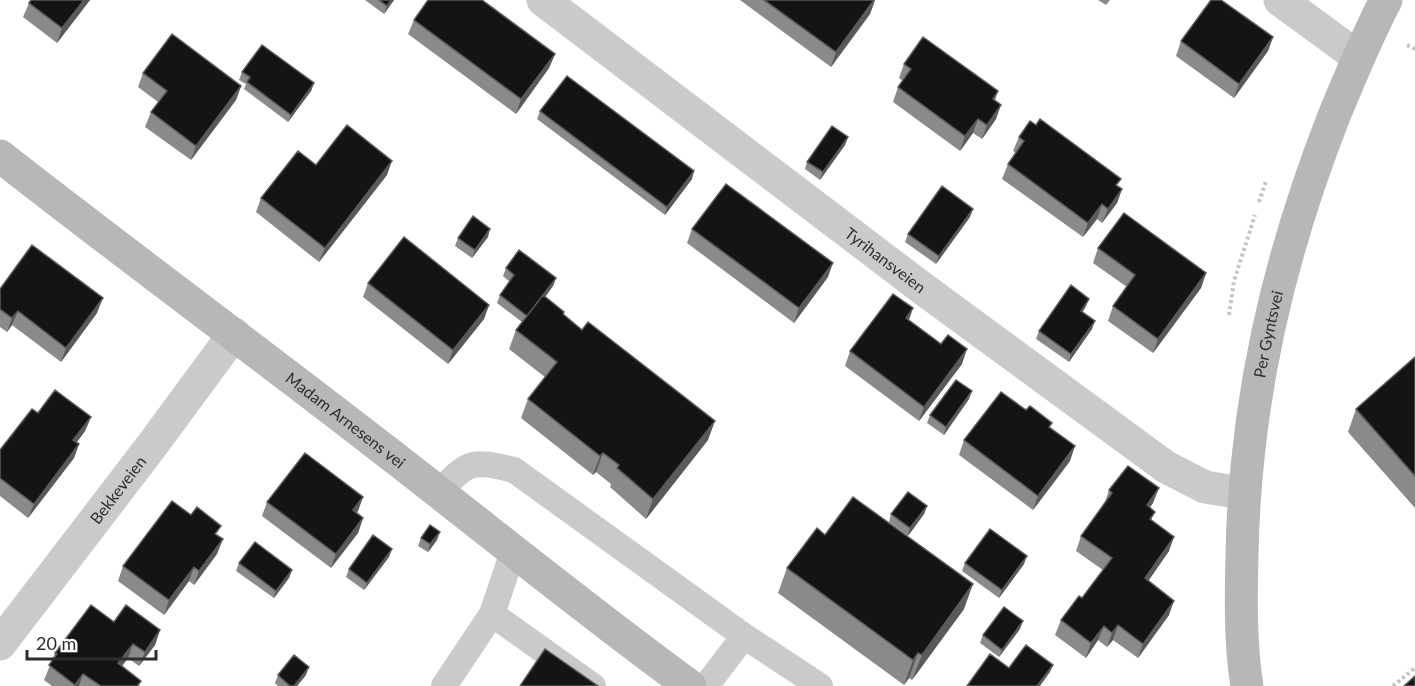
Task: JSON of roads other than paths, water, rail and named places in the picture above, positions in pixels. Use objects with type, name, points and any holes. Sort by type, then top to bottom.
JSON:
[{"type":"street","name":"Tyrihansveien","points":[[543,0],[922,288],[1166,467],[1205,487],[1243,493]]},
{"type":"street","points":[[1280,0],[1358,57]]},
{"type":"street","name":"Per Gyntsvei","points":[[1247,686],[1241,587],[1243,493],[1262,353],[1281,275],[1311,176],[1358,57],[1386,0]]},
{"type":"street","name":"Madam Arnesens vei","points":[[0,156],[690,686]]},
{"type":"street","name":"Bekkeveien","points":[[0,644],[234,334]]},
{"type":"lane","points":[[439,492],[461,469],[482,463],[514,470],[744,636],[820,686]]},
{"type":"lane","points":[[444,686],[492,614],[514,549]]},
{"type":"lane","points":[[492,614],[593,686]]},
{"type":"lane","points":[[706,686],[744,636]]}]
